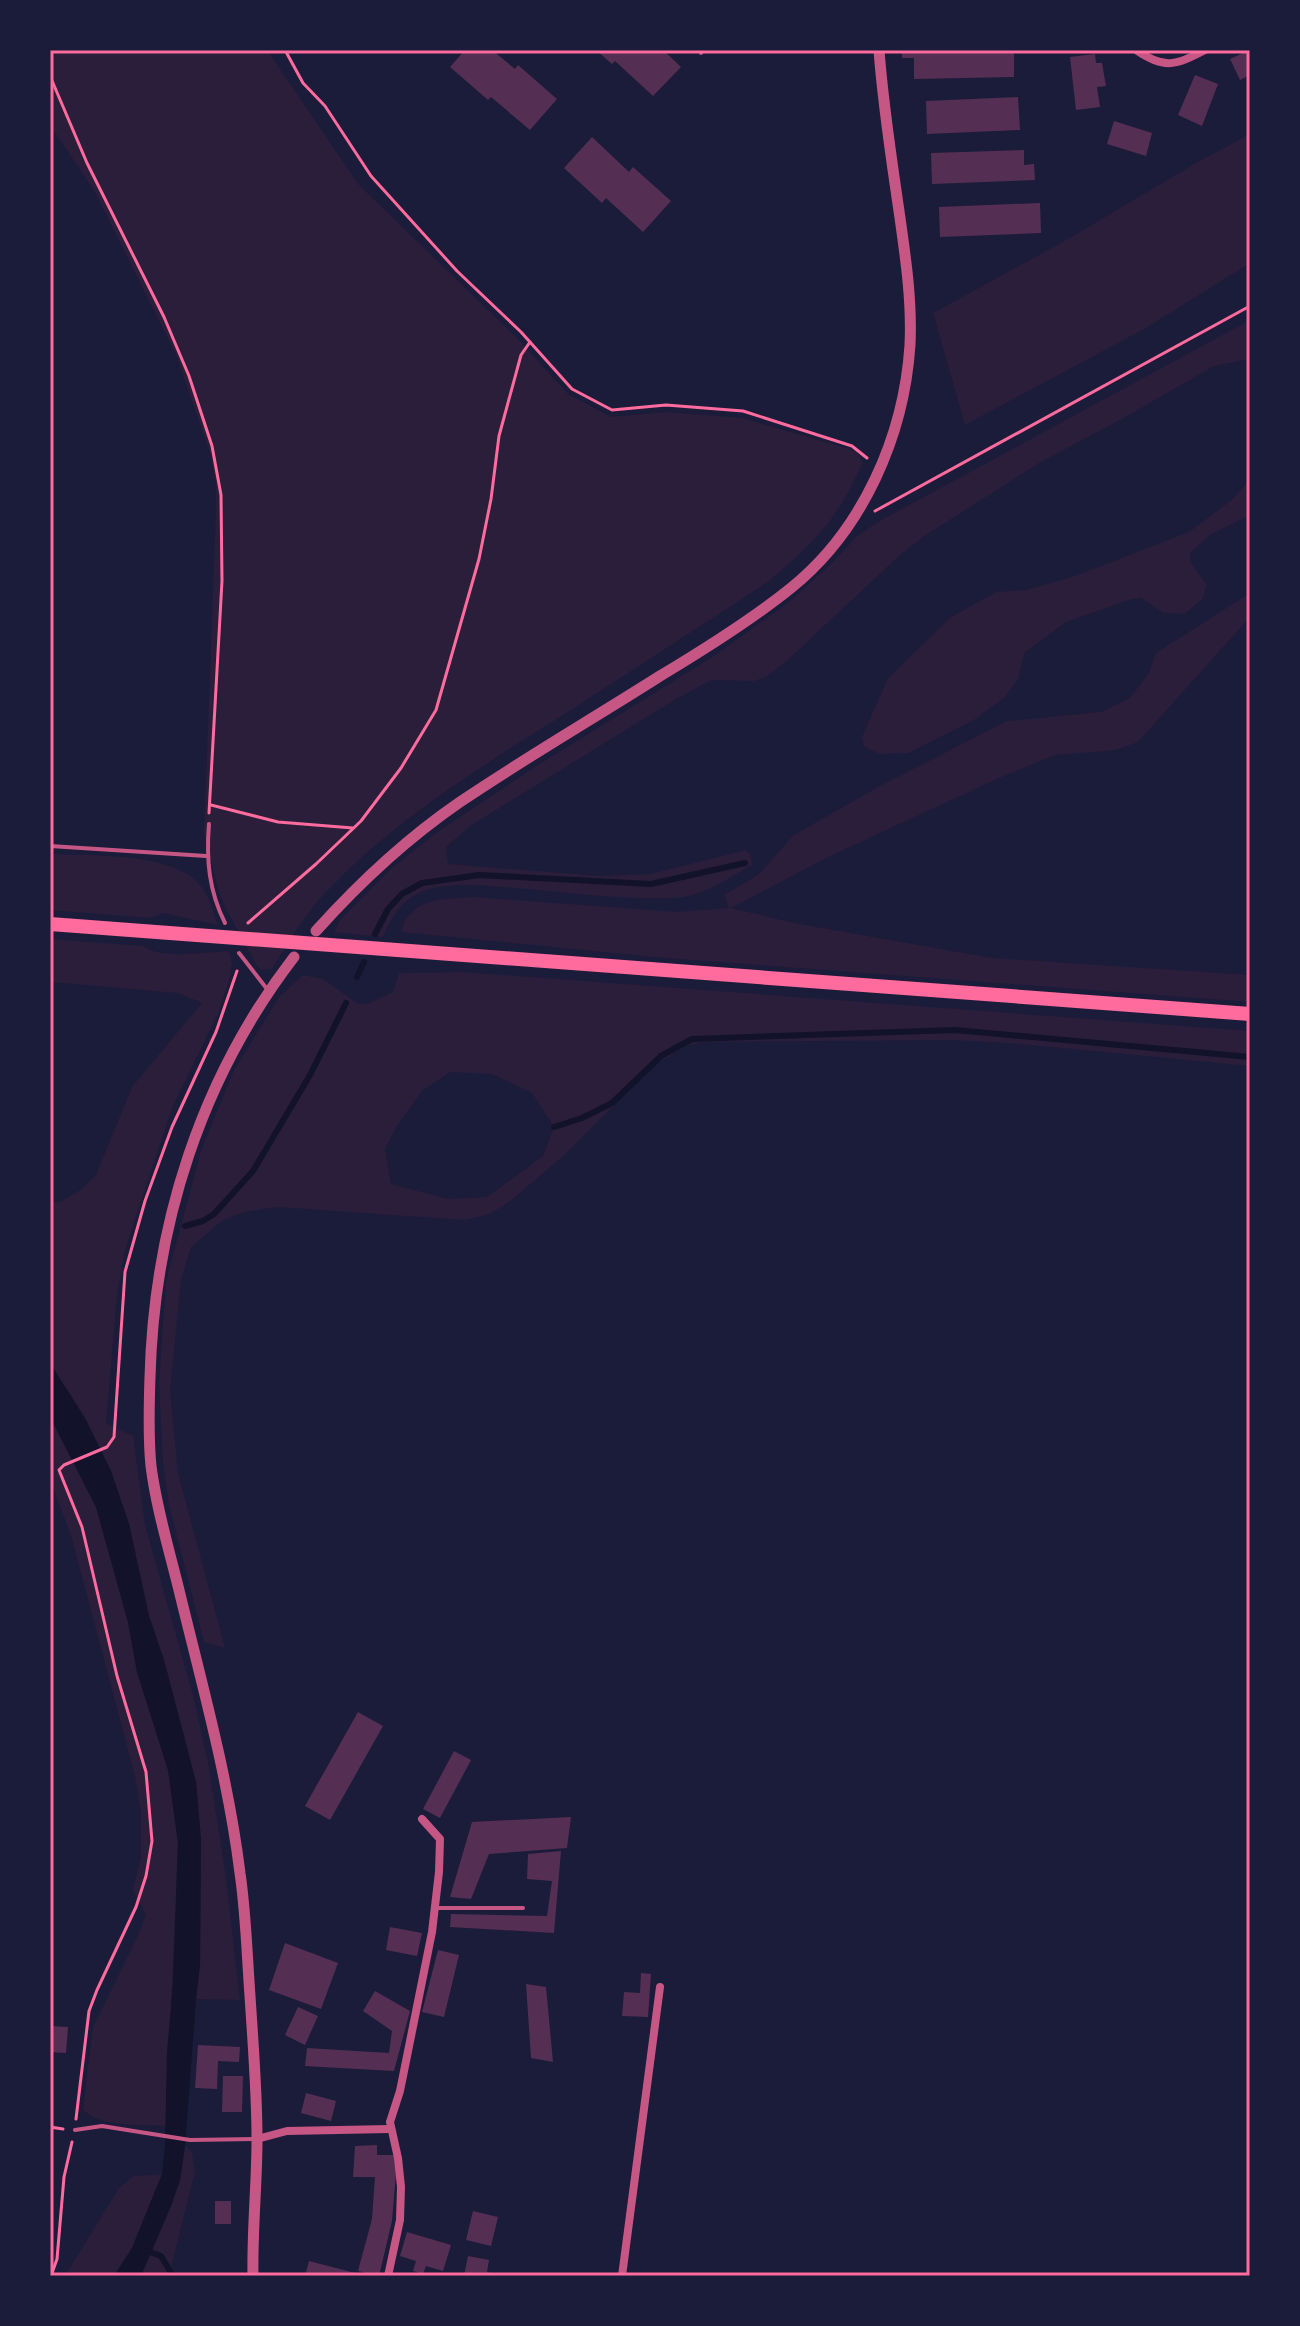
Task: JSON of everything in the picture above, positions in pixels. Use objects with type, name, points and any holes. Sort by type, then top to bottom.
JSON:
[{"type":"main road","points":[[50,924],[1250,1014]]},
{"type":"street","points":[[316,931],[372,871],[437,819],[711,645],[792,587],[822,558],[847,527],[879,472],[903,403],[910,344],[909,279],[884,110],[879,50]]},
{"type":"street","points":[[1136,50],[1147,58],[1169,64],[1181,63],[1205,50]]},
{"type":"street","points":[[253,2276],[257,2139],[241,1875],[227,1786],[161,1518],[151,1465],[151,1327],[160,1262],[189,1152],[225,1065],[246,1027],[294,957]]},
{"type":"street","points":[[388,2276],[400,2220],[401,2187],[390,2122],[400,2091],[439,1872],[440,1839],[422,1819]]},
{"type":"street","points":[[622,2276],[660,1987]]},
{"type":"street","points":[[257,2139],[287,2131],[390,2129]]},
{"type":"lane","points":[[209,824],[206,856],[210,885],[225,923]]},
{"type":"lane","points":[[50,846],[206,856]]},
{"type":"lane","points":[[239,953],[269,992]]},
{"type":"lane","points":[[435,1908],[523,1908]]},
{"type":"lane","points":[[75,2130],[102,2126],[190,2140],[257,2139]]},
{"type":"path","points":[[285,50],[303,83],[325,106],[371,176],[457,271],[530,342],[572,389],[612,410],[666,405],[743,411],[852,446],[863,453],[879,472]]},
{"type":"path","points":[[50,76],[87,163],[164,317],[189,376],[212,446],[221,495],[222,581],[209,824]]},
{"type":"path","points":[[875,511],[1250,306]]},
{"type":"path","points":[[240,929],[361,821],[401,768],[436,710],[479,559],[499,436],[521,355],[530,342]]},
{"type":"path","points":[[209,805],[278,822],[353,828]]},
{"type":"path","points":[[51,2276],[57,2259],[64,2177],[75,2130],[89,2011],[136,1907],[146,1876],[152,1841],[146,1772],[117,1676],[82,1527],[59,1470],[107,1447]]},
{"type":"shaded area","points":[[50,50],[267,50],[359,185],[516,337],[568,394],[611,417],[666,412],[742,418],[850,449],[857,453],[863,463],[832,519],[779,573],[412,816],[357,861],[323,895],[272,969],[262,970],[257,966],[226,909],[204,834],[216,511],[216,485],[210,453],[177,357],[95,192],[50,125]]},
{"type":"shaded area","points":[[1250,134],[1250,263],[1146,328],[965,425],[933,313]]},
{"type":"shaded area","points":[[1250,320],[1250,359],[1214,366],[1039,463],[923,537],[766,677],[754,681],[712,680],[676,699],[470,826],[446,847],[448,864],[600,876],[650,874],[746,850],[751,856],[752,865],[705,891],[674,898],[619,897],[485,886],[456,885],[429,889],[400,907],[383,937],[334,932],[340,920],[393,867],[439,831],[538,765],[714,656],[789,602],[856,537],[876,523]]},
{"type":"shaded area","points":[[1250,479],[1250,515],[1210,535],[1190,553],[1190,561],[1207,585],[1202,600],[1184,614],[1164,613],[1141,598],[1066,622],[1024,653],[1018,680],[1004,698],[974,720],[908,753],[879,754],[864,746],[862,737],[888,678],[951,617],[996,592],[1026,590],[1075,576],[1189,532],[1233,499]]},
{"type":"shaded area","points":[[1250,593],[1250,617],[1138,742],[1116,750],[1055,755],[828,857],[731,908],[794,923],[992,958],[1250,975],[1250,1002],[654,957],[401,932],[406,918],[419,906],[436,900],[473,897],[677,912],[729,908],[724,895],[758,875],[794,835],[876,788],[1007,721],[1101,712],[1130,698],[1149,673],[1156,653]]},
{"type":"shaded area","points":[[50,854],[130,858],[171,867],[187,874],[200,885],[218,925],[163,913],[151,918],[50,910]]},
{"type":"shaded area","points":[[50,939],[144,946],[172,954],[229,951],[232,964],[219,1011],[172,1108],[125,1250],[117,1295],[106,1423],[133,1436],[145,1525],[194,1699],[208,1763],[240,2000],[196,1999],[200,1965],[201,1840],[196,1782],[164,1660],[149,1616],[129,1524],[111,1471],[85,1418],[50,1363],[50,1203],[60,1202],[82,1189],[96,1175],[132,1087],[202,1003],[178,993],[50,982]]},
{"type":"shaded area","points":[[463,972],[1250,1031],[1250,1066],[954,1040],[703,1042],[686,1046],[655,1065],[561,1158],[509,1202],[488,1215],[464,1220],[278,1207],[244,1212],[223,1220],[191,1247],[181,1280],[170,1391],[178,1473],[225,1648],[204,1642],[169,1505],[163,1463],[159,1383],[166,1281],[201,1151],[234,1070],[280,996],[303,975],[323,979],[357,1003],[367,1004],[393,992],[399,973]],"holes":[[[450,1072],[492,1074],[532,1093],[554,1127],[543,1156],[487,1197],[448,1199],[391,1184],[385,1149],[398,1124],[422,1091]]]},
{"type":"shaded area","points":[[50,1363],[85,1418],[111,1471],[129,1524],[149,1616],[164,1660],[196,1782],[201,1840],[200,1965],[185,2146],[180,2180],[141,2276],[114,2276],[132,2248],[162,2174],[178,1843],[168,1770],[137,1672],[128,1622],[96,1507],[50,1417]]},
{"type":"shaded area","points":[[50,1417],[96,1507],[128,1622],[137,1672],[168,1770],[178,1843],[166,2126],[109,2122],[89,2115],[83,2109],[93,2027],[146,1915],[133,1890],[141,1857],[141,1813],[135,1776],[71,1535],[50,1480]]},
{"type":"shaded area","points":[[185,2146],[192,2152],[195,2172],[169,2276],[141,2276],[180,2180]]},
{"type":"shaded area","points":[[162,2174],[132,2248],[114,2276],[65,2276],[119,2188],[134,2176]]},
{"type":"building","points":[[465,50],[492,50],[515,69],[518,65],[557,99],[530,130],[491,97],[488,100],[450,67]]},
{"type":"building","points":[[596,50],[663,50],[681,67],[653,96],[615,61],[612,64]]},
{"type":"building","points":[[902,50],[1014,50],[1014,77],[914,79],[914,58],[902,58]]},
{"type":"building","points":[[1250,50],[1250,75],[1240,80],[1230,59]]},
{"type":"building","points":[[1095,54],[1096,63],[1102,63],[1106,86],[1097,87],[1100,107],[1076,110],[1070,57]]},
{"type":"building","points":[[1195,75],[1218,84],[1202,126],[1178,115]]},
{"type":"building","points":[[1018,97],[1020,130],[927,134],[926,101]]},
{"type":"building","points":[[1114,121],[1152,133],[1146,156],[1107,144]]},
{"type":"building","points":[[592,137],[629,172],[633,167],[671,201],[643,232],[606,198],[602,203],[564,168]]},
{"type":"building","points":[[1024,150],[1024,165],[1034,164],[1035,180],[932,184],[931,153]]},
{"type":"building","points":[[1040,203],[1041,233],[940,237],[939,207]]},
{"type":"building","points":[[358,1712],[383,1726],[330,1820],[305,1806]]},
{"type":"building","points":[[454,1751],[471,1760],[440,1818],[423,1809]]},
{"type":"building","points":[[571,1817],[567,1848],[489,1854],[471,1899],[450,1897],[472,1822]]},
{"type":"building","points":[[561,1851],[554,1933],[450,1927],[451,1914],[547,1916],[552,1881],[527,1879],[528,1854]]},
{"type":"building","points":[[390,1927],[422,1933],[417,1956],[386,1950]]},
{"type":"building","points":[[285,1943],[338,1963],[321,2009],[269,1990]]},
{"type":"building","points":[[438,1950],[459,1955],[444,2017],[422,2012]]},
{"type":"building","points":[[641,1973],[651,1974],[648,2017],[622,2016],[624,1992],[640,1993]]},
{"type":"building","points":[[526,1984],[546,1987],[553,2062],[531,2058]]},
{"type":"building","points":[[375,1991],[410,2011],[394,2071],[305,2066],[307,2048],[389,2053],[392,2031],[363,2011]]},
{"type":"building","points":[[298,2007],[318,2016],[305,2045],[285,2035]]},
{"type":"building","points":[[50,2026],[68,2027],[66,2053],[50,2052]]},
{"type":"building","points":[[198,2045],[240,2047],[239,2062],[218,2061],[217,2089],[195,2088]]},
{"type":"building","points":[[223,2076],[243,2076],[242,2112],[222,2112]]},
{"type":"building","points":[[306,2093],[336,2101],[331,2121],[301,2113]]},
{"type":"building","points":[[377,2145],[377,2155],[395,2155],[396,2173],[392,2221],[379,2276],[358,2271],[372,2219],[375,2177],[353,2177],[355,2146]]},
{"type":"building","points":[[215,2201],[231,2201],[231,2224],[215,2224]]},
{"type":"building","points":[[473,2211],[498,2217],[491,2246],[466,2240]]},
{"type":"building","points":[[407,2232],[451,2245],[443,2271],[426,2266],[423,2274],[413,2271],[416,2261],[400,2256]]},
{"type":"building","points":[[468,2256],[489,2260],[487,2272],[501,2276],[464,2276]]},
{"type":"building","points":[[309,2261],[363,2275],[363,2276],[305,2276]]},
{"type":"waterway","points":[[375,934],[388,909],[402,894],[422,883],[479,875],[651,884],[745,863]]},
{"type":"waterway","points":[[357,977],[364,962]]},
{"type":"waterway","points":[[185,1226],[214,1214],[253,1171],[310,1075],[346,1003]]},
{"type":"waterway","points":[[554,1127],[612,1103],[661,1056],[692,1039],[955,1030],[1250,1057]]},
{"type":"waterway","points":[[145,2250],[161,2256],[173,2276]]}]
